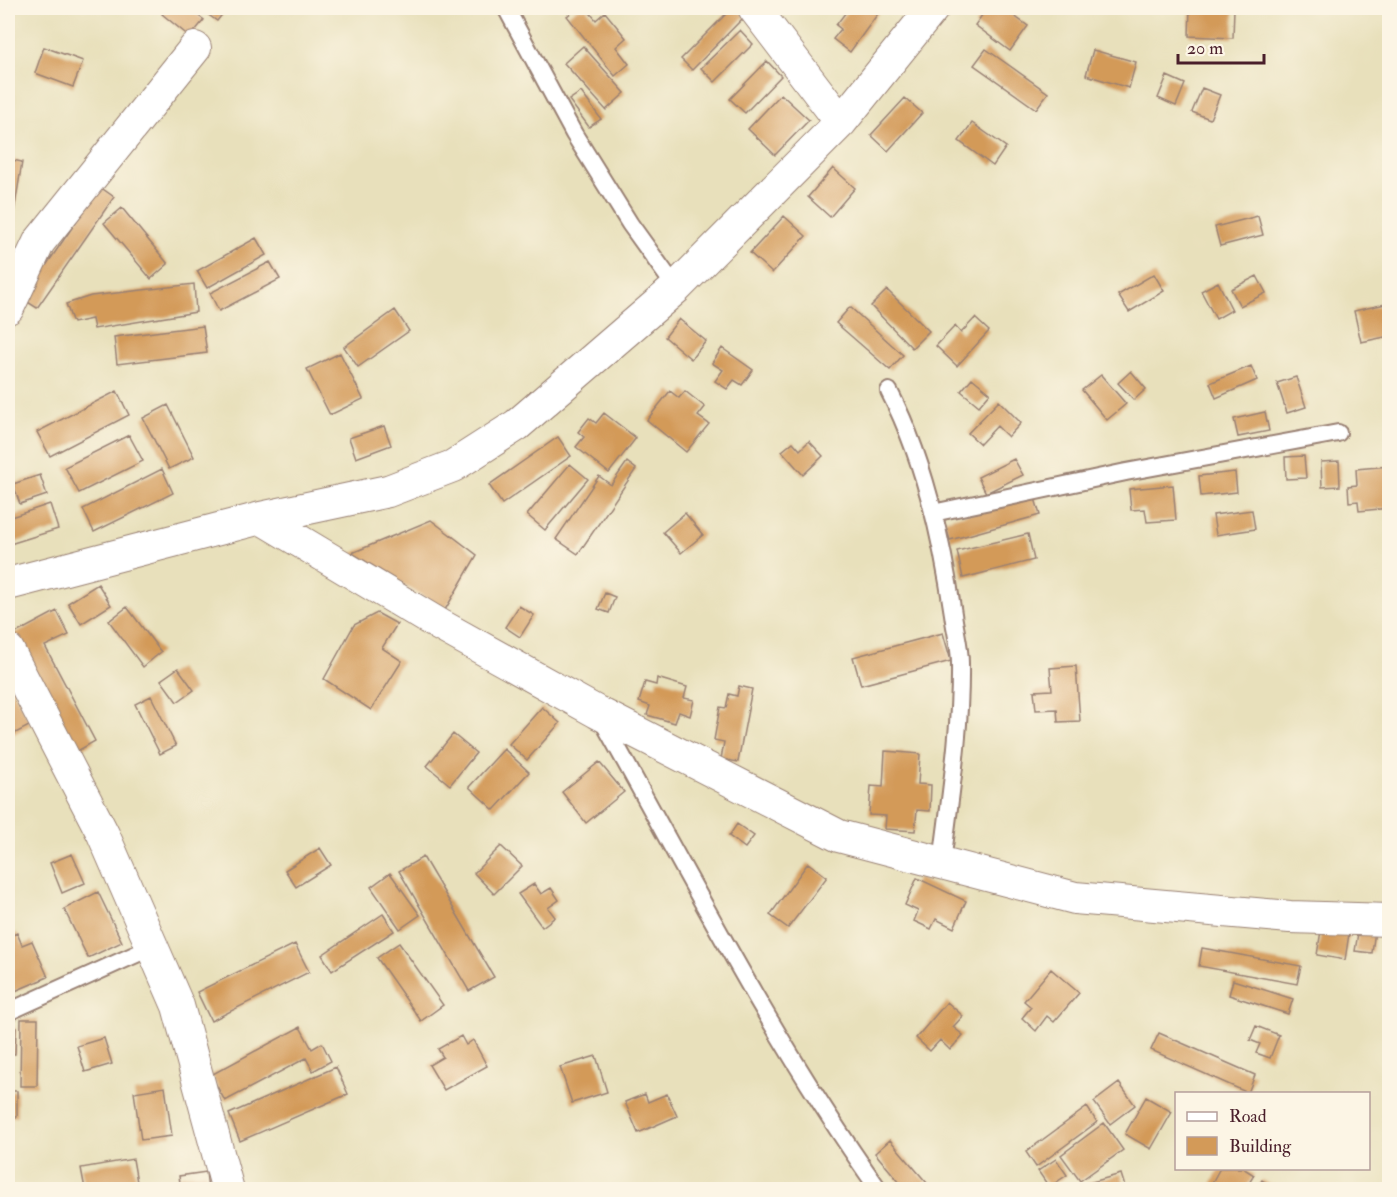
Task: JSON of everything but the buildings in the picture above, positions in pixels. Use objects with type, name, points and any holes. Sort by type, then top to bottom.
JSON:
[{"type":"street","points":[[754,8],[841,122]]},
{"type":"street","points":[[8,584],[261,518],[388,491],[453,466],[517,425],[676,288],[841,122],[933,8]]},
{"type":"street","points":[[8,308],[39,242],[195,48]]},
{"type":"street","points":[[261,518],[440,625],[597,712],[840,836],[1075,898],[1290,917],[1389,920]]},
{"type":"street","points":[[8,650],[103,834],[178,1006],[228,1190]]},
{"type":"lane","points":[[506,8],[574,134],[630,224],[676,288]]},
{"type":"lane","points":[[889,391],[915,455],[933,513],[950,591],[960,661],[957,726],[942,863]]},
{"type":"lane","points":[[933,513],[1126,472],[1338,433]]},
{"type":"lane","points":[[597,712],[745,980],[851,1151],[879,1190]]},
{"type":"lane","points":[[8,1012],[153,947]]}]
